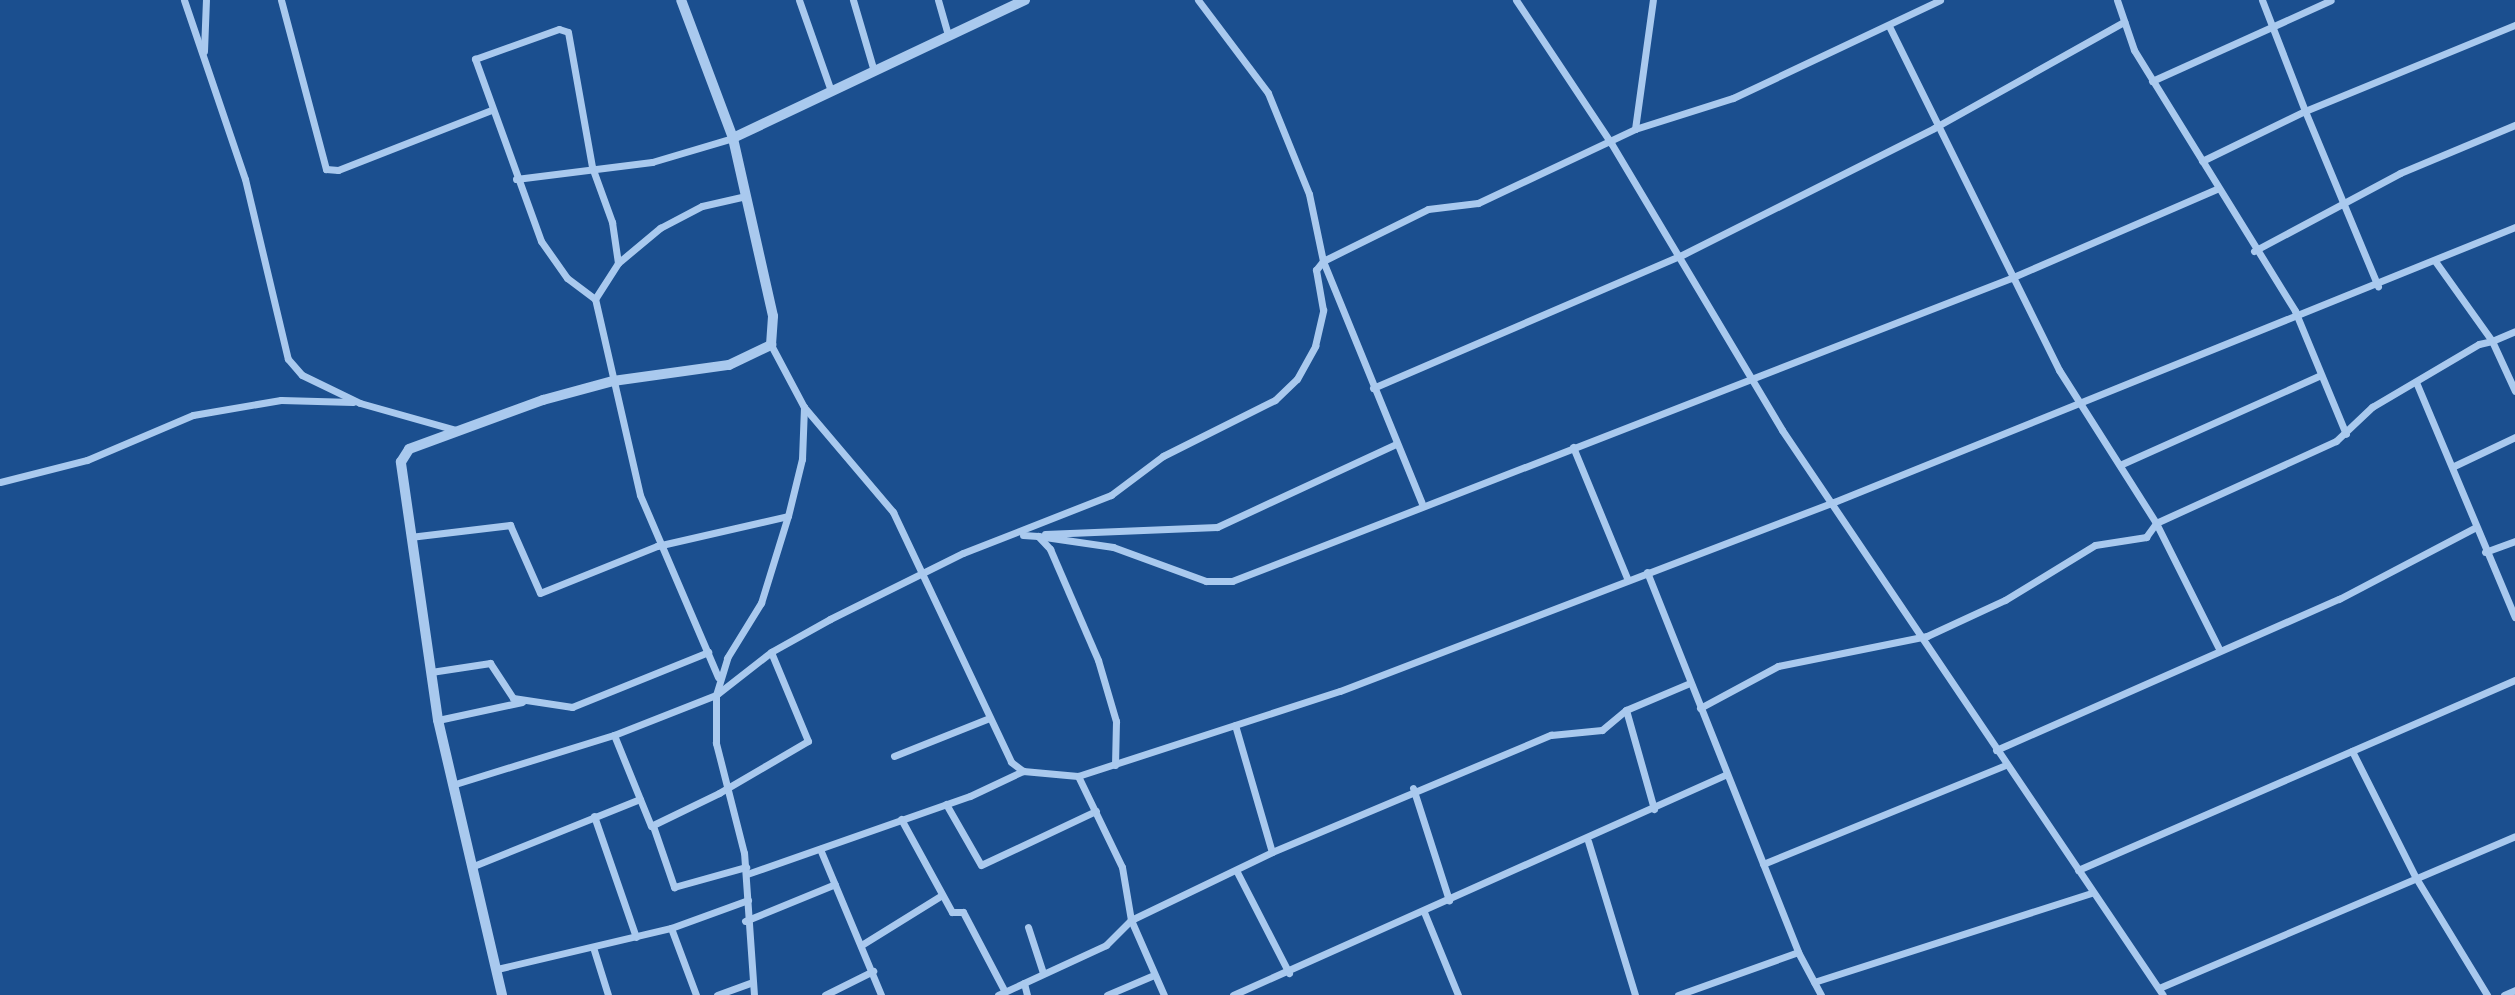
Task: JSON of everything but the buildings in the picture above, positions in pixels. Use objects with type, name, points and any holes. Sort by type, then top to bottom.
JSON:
[{"type":"street","points":[[184,0],[245,179],[288,359],[302,375],[360,403],[456,430]]},
{"type":"street","points":[[205,62],[206,0]]},
{"type":"street","points":[[281,0],[326,169],[338,170],[491,110]]},
{"type":"street","points":[[681,0],[733,138],[773,316],[771,345],[804,407],[874,484],[926,571],[987,719],[1023,771]]},
{"type":"street","points":[[799,0],[831,91]]},
{"type":"street","points":[[853,0],[873,68]]},
{"type":"street","points":[[937,0],[947,32]]},
{"type":"street","points":[[516,178],[652,162],[733,138],[947,32],[1025,0]]},
{"type":"street","points":[[1198,0],[1268,93],[1309,194],[1323,261],[1422,503]]},
{"type":"street","points":[[1516,0],[1611,143],[1751,379],[1927,636],[2005,765],[2161,992],[2515,836]]},
{"type":"street","points":[[1635,129],[1653,0]]},
{"type":"street","points":[[452,785],[614,735],[716,695],[771,652],[926,571],[1021,535],[1111,495],[1163,456],[1288,390],[1315,346],[1322,310],[1316,270],[1323,261],[1428,209],[1478,203],[1611,143],[1635,129],[1733,98],[1940,0]]},
{"type":"street","points":[[2117,0],[2124,23],[2152,81],[2254,251],[2295,311],[2319,376],[2346,434]]},
{"type":"street","points":[[2262,0],[2378,286]]},
{"type":"street","points":[[2152,81],[2331,0]]},
{"type":"street","points":[[1373,388],[1680,256],[1934,128],[2124,23]]},
{"type":"street","points":[[2202,161],[2305,111],[2515,25]]},
{"type":"street","points":[[1889,26],[1934,128],[2011,278],[2080,400],[2157,523],[2218,647]]},
{"type":"street","points":[[618,263],[612,222],[592,167],[571,37],[563,29],[475,59],[516,178],[552,258],[595,299],[613,381],[657,546],[718,677]]},
{"type":"street","points":[[2254,251],[2343,202],[2515,125]]},
{"type":"street","points":[[1042,535],[1137,553],[1206,581],[1232,581],[1422,503],[2011,278],[2217,189]]},
{"type":"street","points":[[595,299],[618,263],[679,216],[746,196]]},
{"type":"street","points":[[614,735],[653,825],[674,887],[746,870],[820,849],[946,804],[1023,771],[1078,776],[1340,691],[1627,578],[1834,502],[2295,311],[2378,286],[2515,227]]},
{"type":"street","points":[[2435,261],[2492,341],[2515,391]]},
{"type":"street","points":[[1700,708],[1778,666],[1927,636],[2005,600],[2095,545],[2146,537],[2157,523],[2346,434],[2372,407],[2515,331]]},
{"type":"street","points":[[502,995],[438,720],[411,537],[403,456],[456,430],[613,381],[729,365],[771,345]]},
{"type":"street","points":[[2122,464],[2319,376]]},
{"type":"street","points":[[2416,382],[2454,466],[2474,528],[2515,617]]},
{"type":"street","points":[[0,482],[87,460],[193,415],[282,400],[360,403]]},
{"type":"street","points":[[754,995],[746,921],[746,870],[716,743],[716,695],[718,677],[761,603],[788,516],[802,459],[804,407]]},
{"type":"street","points":[[2454,466],[2515,437]]},
{"type":"street","points":[[1021,535],[1217,527],[1396,444]]},
{"type":"street","points":[[1573,447],[1627,578]]},
{"type":"street","points":[[411,537],[510,525],[538,593],[657,546],[788,516]]},
{"type":"street","points":[[1996,750],[2218,647],[2339,599],[2474,528]]},
{"type":"street","points":[[1042,535],[1098,660],[1116,721],[1115,765]]},
{"type":"street","points":[[2485,552],[2515,541]]},
{"type":"street","points":[[1647,572],[1798,952],[1821,995]]},
{"type":"street","points":[[438,720],[522,702],[576,706],[708,652]]},
{"type":"street","points":[[653,825],[727,788],[808,741],[771,652]]},
{"type":"street","points":[[431,672],[490,663],[509,694],[522,702]]},
{"type":"street","points":[[2078,870],[2515,680]]},
{"type":"street","points":[[901,819],[952,912],[961,909],[1001,994],[1106,944],[1131,920],[1413,788],[1551,735],[1602,730],[1626,710],[1690,683]]},
{"type":"street","points":[[1626,710],[1654,809]]},
{"type":"street","points":[[894,756],[987,719]]},
{"type":"street","points":[[1235,724],[1272,852]]},
{"type":"street","points":[[2352,751],[2416,878],[2487,995]]},
{"type":"street","points":[[1763,864],[2005,765]]},
{"type":"street","points":[[1233,995],[1289,973],[1449,900],[1588,841],[1727,774]]},
{"type":"street","points":[[1078,776],[1122,867],[1131,920],[1164,995]]},
{"type":"street","points":[[1413,788],[1449,900]]},
{"type":"street","points":[[471,867],[640,799]]},
{"type":"street","points":[[946,804],[981,865],[1096,811]]},
{"type":"street","points":[[594,816],[636,937]]},
{"type":"street","points":[[1588,841],[1636,995]]},
{"type":"street","points":[[820,849],[863,944],[881,995]]},
{"type":"street","points":[[1236,870],[1289,973]]},
{"type":"street","points":[[746,921],[835,884]]},
{"type":"street","points":[[1815,982],[2092,893]]},
{"type":"street","points":[[863,944],[942,895]]},
{"type":"street","points":[[497,969],[671,928],[748,900]]},
{"type":"street","points":[[1424,912],[1458,995]]},
{"type":"street","points":[[1028,927],[1043,974]]},
{"type":"street","points":[[671,928],[696,995]]},
{"type":"street","points":[[593,947],[608,995]]},
{"type":"street","points":[[1678,995],[1798,952]]},
{"type":"street","points":[[825,995],[873,971]]},
{"type":"street","points":[[1107,995],[1154,975]]},
{"type":"street","points":[[717,995],[752,982]]},
{"type":"street","points":[[1024,983],[1027,995]]},
{"type":"street","points":[[2504,995],[2515,990]]}]
